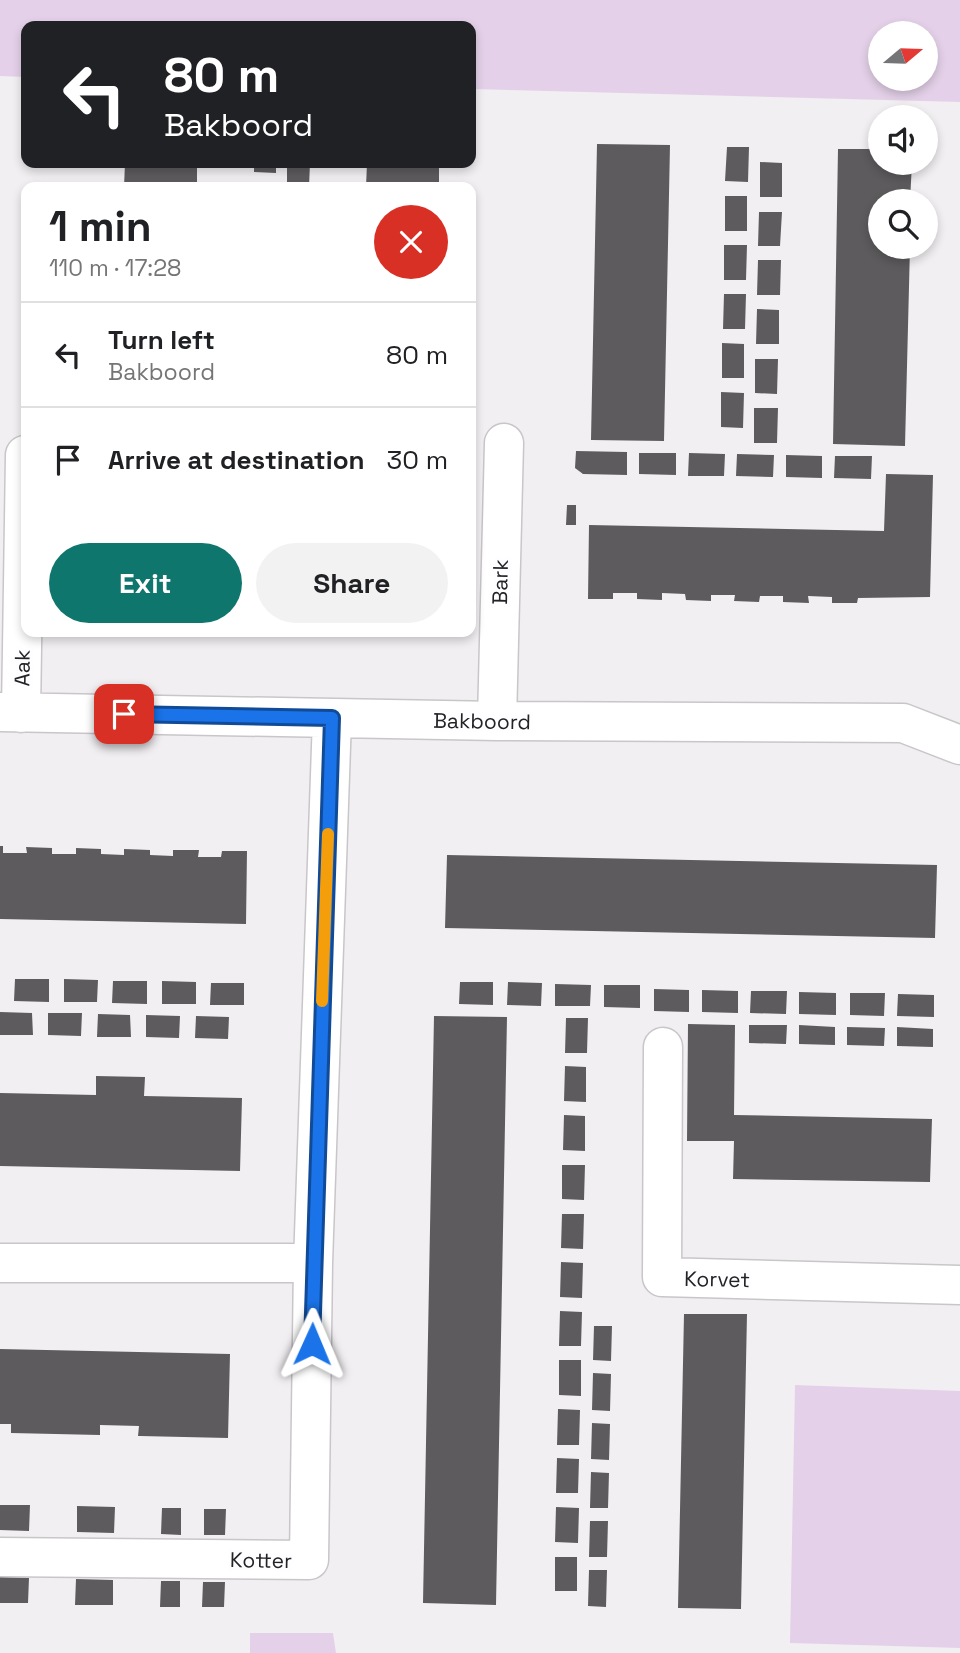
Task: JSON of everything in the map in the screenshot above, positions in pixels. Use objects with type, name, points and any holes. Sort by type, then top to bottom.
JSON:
[{"type":"street","name":"Bark","points":[[497,721],[504,443]]},
{"type":"street","name":"Aak","points":[[10,712],[21,523]]},
{"type":"street","name":"Bakboord","points":[[10,712],[497,721],[903,723],[960,745]]},
{"type":"street","name":"Kotter","points":[[0,1557],[309,1560],[313,1263],[332,718]]},
{"type":"street","name":"Korvet","points":[[663,1047],[662,1277],[960,1285]]},
{"type":"street","points":[[0,1263],[313,1263]]},
{"type":"shaded area","points":[[0,0],[960,0],[960,102],[476,89],[476,21],[21,21],[21,77],[0,76]]},
{"type":"shaded area","points":[[795,1385],[960,1391],[960,1648],[790,1643]]},
{"type":"shaded area","points":[[250,1633],[333,1633],[336,1653],[250,1653]]},
{"type":"building","points":[[597,144],[670,145],[664,441],[591,440]]},
{"type":"building","points":[[727,147],[749,147],[748,182],[725,181]]},
{"type":"building","points":[[838,149],[868,149],[868,175],[911,175],[911,189],[868,189],[868,259],[910,259],[905,446],[833,444]]},
{"type":"building","points":[[760,162],[782,163],[782,197],[760,197]]},
{"type":"building","points":[[125,168],[197,168],[197,182],[124,182]]},
{"type":"building","points":[[254,168],[276,168],[276,173],[254,172]]},
{"type":"building","points":[[287,168],[310,168],[309,182],[287,182]]},
{"type":"building","points":[[367,168],[439,168],[439,182],[366,182]]},
{"type":"building","points":[[725,196],[747,196],[747,231],[725,231]]},
{"type":"building","points":[[759,212],[782,212],[780,246],[758,246]]},
{"type":"building","points":[[724,245],[747,245],[746,280],[724,280]]},
{"type":"building","points":[[758,260],[781,260],[780,295],[757,295]]},
{"type":"building","points":[[724,294],[746,294],[745,329],[723,329]]},
{"type":"building","points":[[757,309],[779,310],[779,344],[756,344]]},
{"type":"building","points":[[722,343],[744,344],[744,378],[722,378]]},
{"type":"building","points":[[755,359],[778,359],[777,394],[755,393]]},
{"type":"building","points":[[721,392],[744,393],[743,428],[721,427]]},
{"type":"building","points":[[754,408],[778,408],[777,443],[754,443]]},
{"type":"building","points":[[576,451],[627,452],[627,475],[583,474],[575,468]]},
{"type":"building","points":[[639,453],[676,453],[676,475],[639,474]]},
{"type":"building","points":[[689,453],[725,454],[724,476],[688,476]]},
{"type":"building","points":[[737,454],[774,455],[773,477],[736,476]]},
{"type":"building","points":[[786,455],[822,456],[822,478],[786,477]]},
{"type":"building","points":[[835,456],[872,456],[871,479],[834,478]]},
{"type":"building","points":[[886,474],[933,475],[930,597],[858,598],[857,603],[832,603],[832,597],[808,596],[809,603],[783,602],[783,596],[760,596],[759,602],[734,601],[735,595],[711,595],[711,601],[686,600],[685,594],[662,593],[662,600],[637,599],[637,593],[613,593],[613,599],[588,599],[589,525],[884,531]]},
{"type":"building","points":[[567,505],[576,505],[576,525],[566,525]]},
{"type":"building","points":[[0,846],[3,846],[3,853],[27,853],[26,847],[52,848],[52,854],[76,854],[76,848],[101,849],[101,854],[124,855],[124,849],[150,850],[150,855],[173,856],[173,850],[199,850],[198,857],[221,857],[222,851],[247,851],[246,924],[0,919]]},
{"type":"building","points":[[447,855],[937,865],[935,938],[445,928]]},
{"type":"building","points":[[15,979],[49,979],[49,1002],[14,1001]]},
{"type":"building","points":[[64,979],[98,980],[97,1002],[64,1002]]},
{"type":"building","points":[[113,981],[147,981],[147,1004],[112,1003]]},
{"type":"building","points":[[162,981],[196,982],[196,1004],[162,1004]]},
{"type":"building","points":[[460,982],[493,982],[493,1005],[459,1004]]},
{"type":"building","points":[[508,982],[542,983],[541,1006],[507,1005]]},
{"type":"building","points":[[211,983],[244,983],[244,1005],[210,1005]]},
{"type":"building","points":[[555,984],[591,985],[590,1006],[555,1006]]},
{"type":"building","points":[[604,985],[640,985],[640,1008],[604,1007]]},
{"type":"building","points":[[654,989],[689,990],[689,1012],[654,1011]]},
{"type":"building","points":[[702,990],[738,991],[738,1013],[702,1012]]},
{"type":"building","points":[[751,991],[787,991],[786,1014],[750,1013]]},
{"type":"building","points":[[799,992],[836,993],[836,1015],[799,1014]]},
{"type":"building","points":[[850,993],[885,993],[884,1016],[850,1015]]},
{"type":"building","points":[[898,994],[934,995],[934,1017],[897,1016]]},
{"type":"building","points":[[0,1012],[32,1013],[33,1035],[0,1035]]},
{"type":"building","points":[[48,1013],[82,1013],[81,1036],[48,1035]]},
{"type":"building","points":[[98,1014],[130,1015],[131,1037],[97,1037]]},
{"type":"building","points":[[146,1015],[180,1016],[179,1038],[146,1037]]},
{"type":"building","points":[[196,1016],[229,1017],[228,1039],[195,1038]]},
{"type":"building","points":[[434,1016],[507,1017],[496,1605],[423,1603]]},
{"type":"building","points":[[566,1018],[588,1018],[587,1053],[565,1053]]},
{"type":"building","points":[[688,1024],[735,1025],[734,1115],[932,1119],[930,1182],[733,1179],[734,1141],[687,1141]]},
{"type":"building","points":[[749,1025],[787,1025],[786,1044],[749,1043]]},
{"type":"building","points":[[799,1025],[835,1027],[835,1045],[799,1044]]},
{"type":"building","points":[[847,1027],[885,1028],[884,1046],[847,1045]]},
{"type":"building","points":[[897,1027],[933,1029],[933,1047],[897,1046]]},
{"type":"building","points":[[565,1066],[586,1067],[586,1102],[564,1101]]},
{"type":"building","points":[[96,1076],[145,1077],[144,1096],[242,1098],[240,1171],[0,1166],[0,1093],[96,1095]]},
{"type":"building","points":[[564,1115],[585,1116],[585,1151],[563,1150]]},
{"type":"building","points":[[562,1165],[585,1165],[584,1200],[562,1199]]},
{"type":"building","points":[[562,1214],[584,1214],[583,1249],[561,1248]]},
{"type":"building","points":[[561,1262],[583,1263],[582,1298],[560,1297]]},
{"type":"building","points":[[560,1311],[582,1312],[581,1346],[559,1346]]},
{"type":"building","points":[[684,1314],[747,1314],[741,1609],[678,1608]]},
{"type":"building","points":[[594,1326],[612,1326],[611,1361],[593,1360]]},
{"type":"building","points":[[0,1349],[230,1354],[228,1438],[138,1436],[139,1426],[100,1425],[100,1435],[11,1433],[11,1424],[0,1424]]},
{"type":"building","points":[[559,1360],[581,1360],[581,1396],[559,1395]]},
{"type":"building","points":[[593,1373],[611,1374],[610,1411],[592,1410]]},
{"type":"building","points":[[558,1409],[580,1410],[579,1445],[557,1445]]},
{"type":"building","points":[[592,1423],[610,1424],[609,1460],[591,1459]]},
{"type":"building","points":[[557,1458],[579,1459],[578,1493],[556,1493]]},
{"type":"building","points":[[591,1472],[609,1473],[608,1508],[590,1508]]},
{"type":"building","points":[[0,1505],[30,1505],[29,1531],[0,1530]]},
{"type":"building","points":[[77,1506],[115,1507],[114,1533],[77,1532]]},
{"type":"building","points":[[556,1507],[579,1508],[578,1543],[555,1542]]},
{"type":"building","points":[[162,1508],[181,1508],[181,1535],[161,1534]]},
{"type":"building","points":[[204,1509],[226,1509],[225,1535],[204,1535]]},
{"type":"building","points":[[590,1521],[608,1521],[607,1557],[589,1557]]},
{"type":"building","points":[[555,1557],[577,1557],[577,1591],[555,1591]]},
{"type":"building","points":[[589,1570],[607,1570],[606,1607],[588,1606]]},
{"type":"building","points":[[0,1577],[29,1578],[28,1603],[0,1603]]},
{"type":"building","points":[[76,1579],[113,1580],[113,1605],[75,1605]]},
{"type":"building","points":[[161,1581],[180,1581],[180,1607],[160,1607]]},
{"type":"building","points":[[203,1582],[225,1582],[224,1607],[202,1607]]},
{"type":"slow traffic","points":[[322,1001],[328,834]]},
{"type":"route","points":[[124,714],[332,718],[312,1344]]}]
